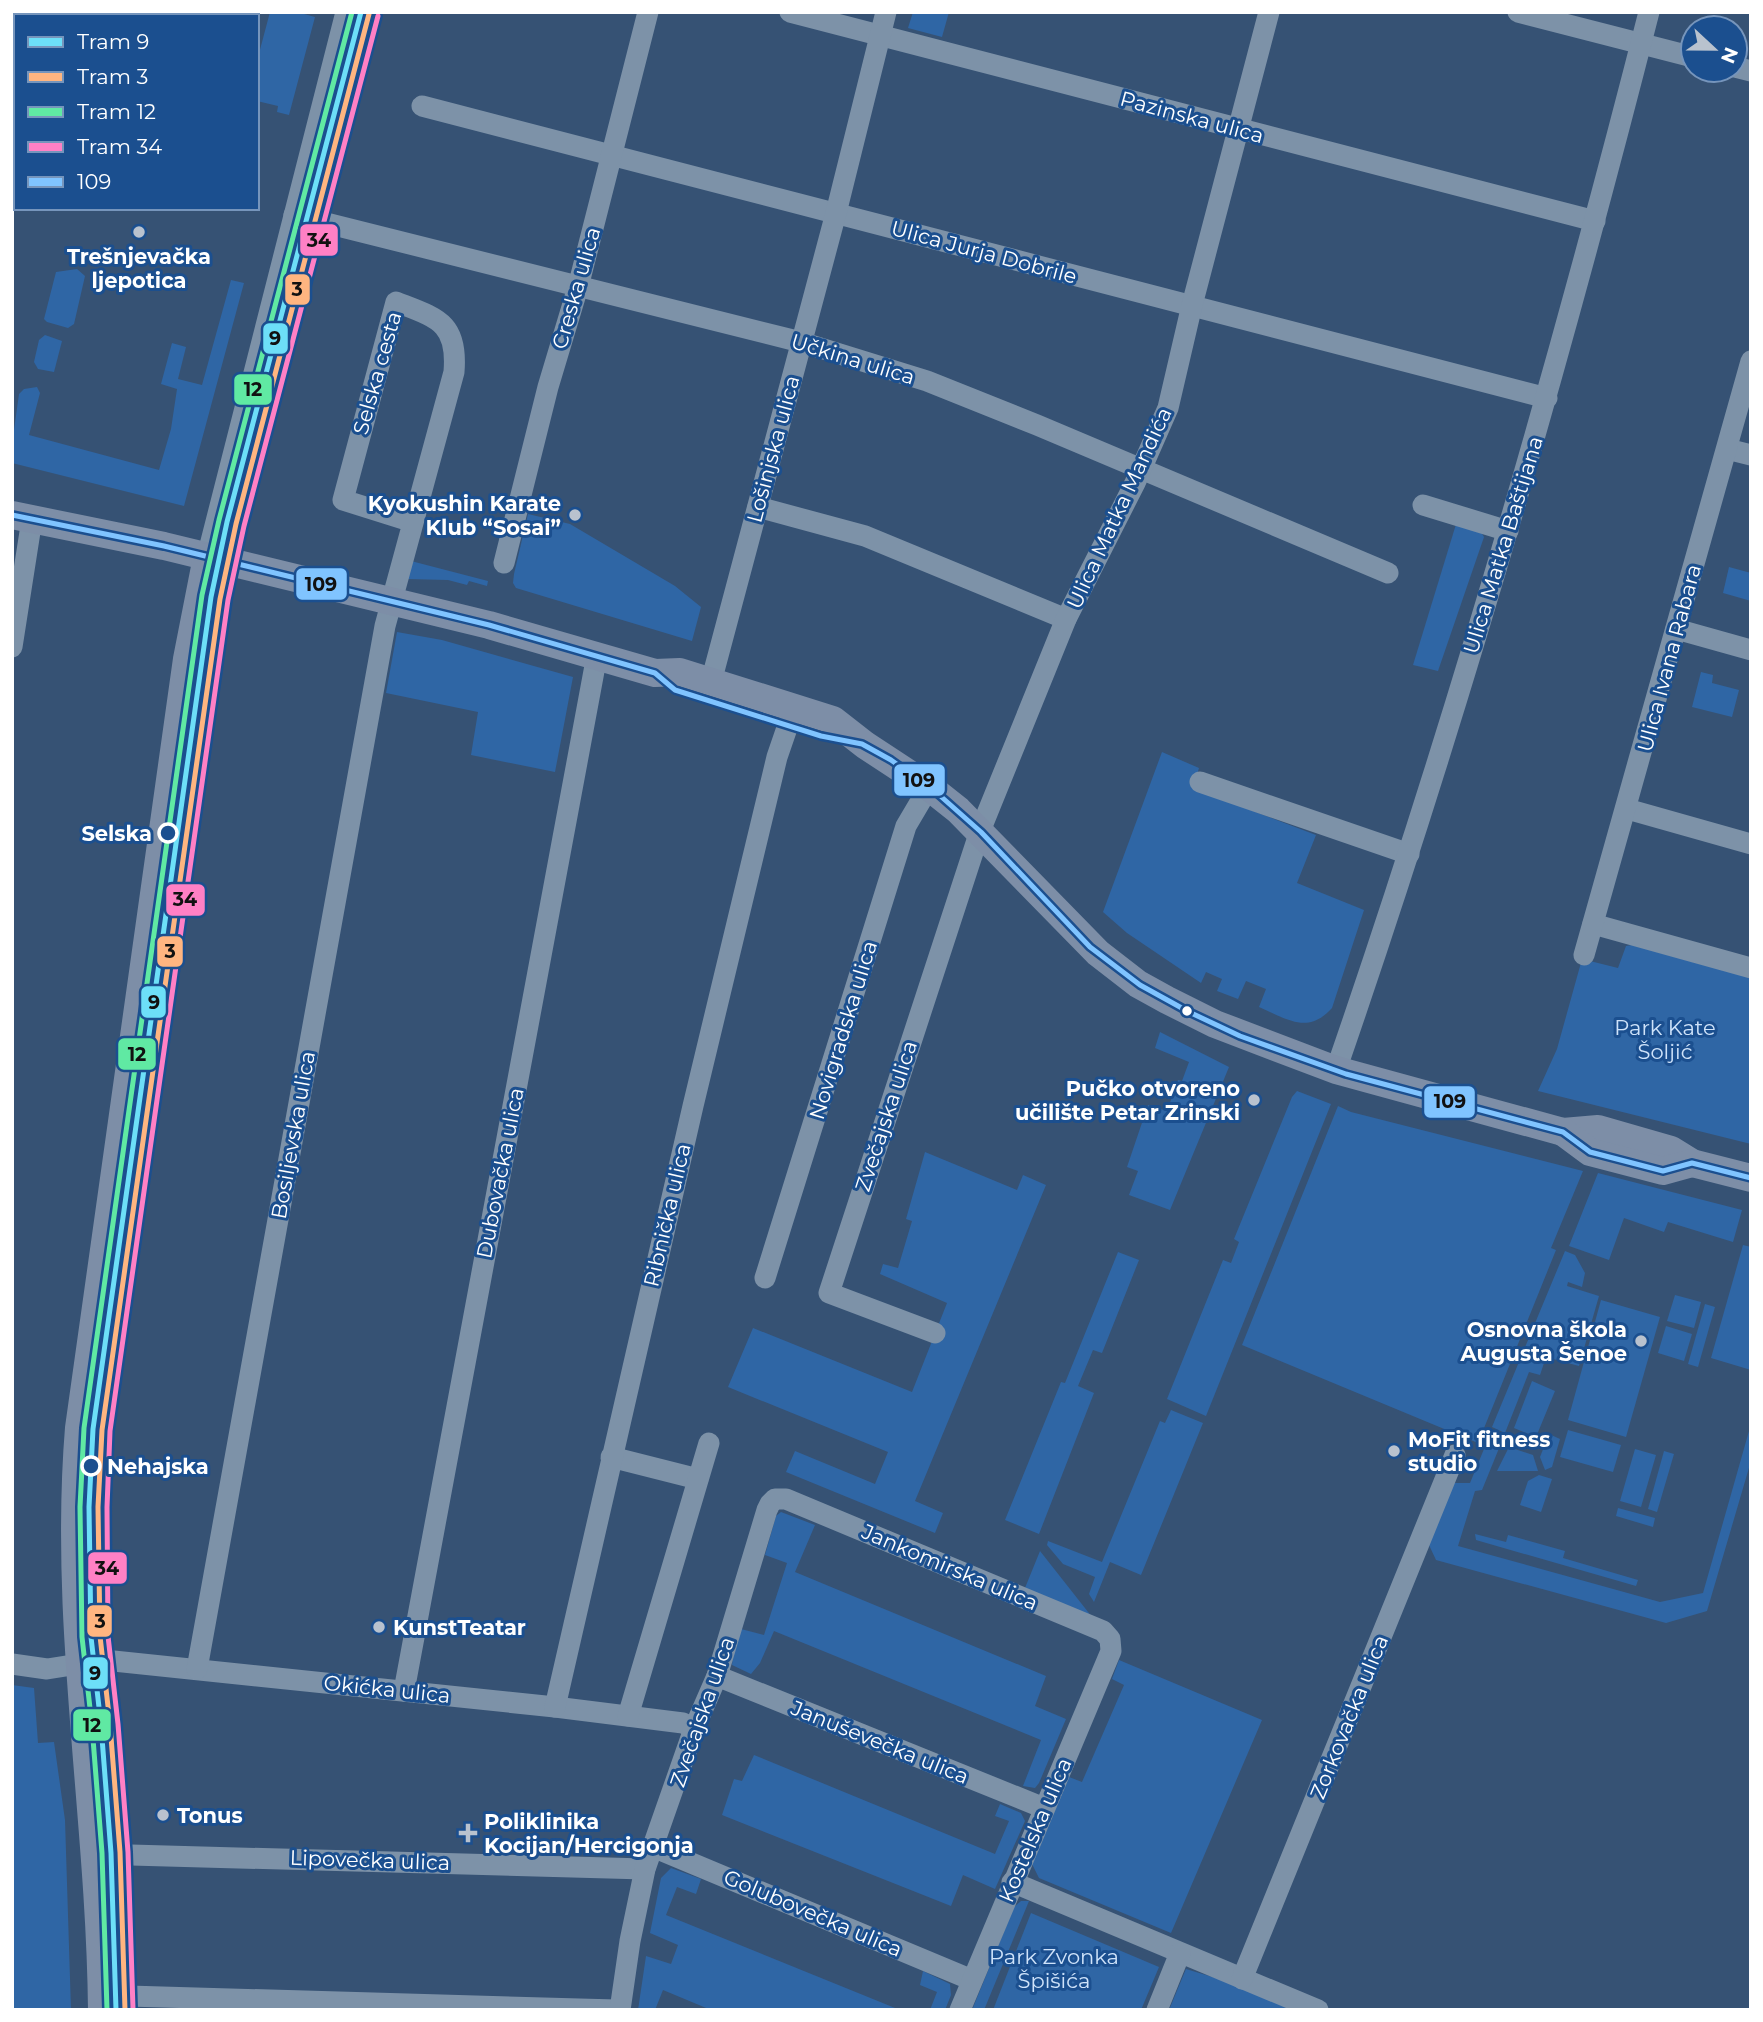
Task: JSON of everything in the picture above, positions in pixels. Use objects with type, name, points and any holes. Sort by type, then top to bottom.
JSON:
[{"type":"main road","points":[[22,517],[207,557],[489,625],[655,673],[680,672],[834,720],[865,745],[929,786],[980,831],[1061,918],[1098,953],[1138,984],[1215,1024],[1336,1070],[1563,1132],[1598,1129],[1671,1150],[1692,1163],[1751,1178]]},
{"type":"main road","points":[[102,2010],[95,1854],[79,1664],[74,1539],[79,1428],[187,659],[207,557]]},
{"type":"main road","points":[[655,673],[675,690],[823,737],[865,745]]},
{"type":"street","points":[[207,557],[346,12]]},
{"type":"street","name":"Creska ulica","points":[[504,563],[648,12]]},
{"type":"street","name":"Pazinska ulica","points":[[790,12],[1595,221]]},
{"type":"street","name":"Lošinjska ulica","points":[[711,682],[836,213],[886,12]]},
{"type":"street","name":"Ulica Matka Mandića","points":[[980,831],[1066,619],[1142,469],[1168,408],[1192,305],[1269,12]]},
{"type":"street","points":[[1518,12],[1679,54]]},
{"type":"street","name":"Ulica Matka Baštijana","points":[[1336,1070],[1409,855],[1508,531],[1547,398],[1649,12]]},
{"type":"street","name":"Ulica Jurja Dobrile","points":[[422,106],[1547,398]]},
{"type":"street","name":"Učkina ulica","points":[[294,215],[801,342],[927,381],[1388,573]]},
{"type":"street","name":"Selska cesta","points":[[391,602],[413,522],[454,372],[455,358],[446,328],[438,318],[396,303],[343,500],[413,522]]},
{"type":"street","name":"Ulica Ivana Rabara","points":[[1584,955],[1751,361]]},
{"type":"street","points":[[1727,449],[1751,455]]},
{"type":"street","points":[[1423,505],[1508,531]]},
{"type":"street","points":[[758,507],[865,537],[1066,619]]},
{"type":"street","points":[[12,647],[22,517]]},
{"type":"street","name":"Bosiljevska ulica","points":[[197,1669],[391,602]]},
{"type":"street","points":[[1676,629],[1751,650]]},
{"type":"street","name":"Dubovačka ulica","points":[[404,1691],[597,655]]},
{"type":"street","name":"Ribnička ulica","points":[[555,1707],[715,1015],[777,757],[788,725]]},
{"type":"street","points":[[1200,782],[1409,855]]},
{"type":"street","name":"Novigradska ulica","points":[[765,1278],[906,826],[929,786]]},
{"type":"street","points":[[1627,809],[1751,844]]},
{"type":"street","name":"Zvečajska ulica","points":[[935,1333],[828,1293],[980,831]]},
{"type":"street","points":[[1593,925],[1751,968]]},
{"type":"street","points":[[628,1716],[709,1443]]},
{"type":"street","name":"Zorkovačka ulica","points":[[1242,1979],[1455,1455]]},
{"type":"street","points":[[611,1457],[698,1479]]},
{"type":"street","name":"Zvečajska ulica","points":[[618,2010],[645,1869],[694,1729],[716,1676],[767,1510],[775,1499]]},
{"type":"street","name":"Jankomirska ulica","points":[[775,1499],[786,1499],[1102,1631],[1110,1639],[1111,1651]]},
{"type":"street","name":"Kostelska ulica","points":[[960,2010],[1111,1651]]},
{"type":"street","name":"Okićka ulica","points":[[12,1664],[47,1669],[104,1660],[555,1707],[683,1723],[694,1729]]},
{"type":"street","name":"Januševečka ulica","points":[[716,1676],[1044,1808]]},
{"type":"street","name":"Golubovečka ulica","points":[[653,1847],[972,1980]]},
{"type":"street","name":"Lipovečka ulica","points":[[95,1854],[645,1869]]},
{"type":"street","points":[[1012,1882],[1318,2010]]},
{"type":"street","points":[[1157,2010],[1180,1953]]},
{"type":"street","points":[[128,1996],[618,2010]]},
{"type":"green space","points":[[12,12],[103,12],[14,14],[12,33]]},
{"type":"green space","points":[[270,12],[297,12],[315,17],[289,115],[277,112],[278,106],[259,101],[259,53]]},
{"type":"green space","points":[[913,12],[949,12],[942,37],[908,28]]},
{"type":"green space","points":[[77,269],[85,276],[74,324],[68,328],[47,322],[44,319],[56,272]]},
{"type":"green space","points":[[231,280],[244,283],[184,506],[12,463],[19,394],[24,389],[37,387],[40,393],[29,435],[159,470],[171,429],[177,389],[161,384],[172,343],[186,347],[178,379],[202,385]]},
{"type":"green space","points":[[45,335],[62,341],[54,372],[38,369],[34,362],[39,340]]},
{"type":"green space","points":[[528,514],[570,524],[675,586],[701,607],[692,641],[516,588],[513,583],[514,574]]},
{"type":"green space","points":[[1457,521],[1481,532],[1484,537],[1438,671],[1413,665]]},
{"type":"green space","points":[[411,561],[488,581],[487,586],[469,581],[467,585],[448,580],[407,579]]},
{"type":"green space","points":[[1729,567],[1751,573],[1751,601],[1723,593]]},
{"type":"green space","points":[[397,632],[442,640],[573,677],[555,772],[471,755],[478,712],[386,693]]},
{"type":"green space","points":[[1701,672],[1713,675],[1712,683],[1739,690],[1732,717],[1692,707]]},
{"type":"green space","points":[[1162,752],[1199,768],[1193,788],[1316,835],[1297,883],[1364,910],[1332,1008],[1323,1016],[1306,1023],[1297,1022],[1259,1007],[1266,989],[1246,981],[1238,999],[1217,991],[1222,979],[1206,972],[1201,983],[1127,933],[1103,912]]},
{"type":"green space","name":"Park Kate Šoljić","points":[[1632,945],[1751,978],[1751,1144],[1538,1091],[1557,1049],[1582,959],[1618,968],[1626,946]]},
{"type":"green space","points":[[1160,1032],[1229,1067],[1170,1210],[1129,1195],[1138,1171],[1127,1167],[1148,1105],[1167,1111],[1178,1080],[1182,1081],[1189,1062],[1155,1048]]},
{"type":"green space","points":[[1297,1091],[1331,1104],[1206,1416],[1167,1399],[1223,1260],[1231,1263],[1239,1242],[1234,1239],[1292,1097]]},
{"type":"green space","points":[[1338,1106],[1351,1112],[1583,1171],[1551,1248],[1556,1250],[1478,1443],[1242,1345]]},
{"type":"green space","points":[[925,1152],[1017,1190],[1023,1175],[1046,1185],[915,1501],[943,1513],[935,1533],[786,1472],[795,1451],[875,1484],[888,1452],[728,1387],[753,1328],[912,1392],[947,1303],[880,1274],[883,1264],[898,1268],[912,1221],[906,1219]]},
{"type":"green space","points":[[1598,1173],[1742,1210],[1733,1242],[1668,1222],[1664,1232],[1624,1218],[1609,1260],[1569,1246]]},
{"type":"green space","points":[[1743,1245],[1751,1247],[1751,1370],[1711,1358]]},
{"type":"green space","points":[[1565,1251],[1575,1255],[1585,1273],[1582,1287],[1568,1282],[1567,1286],[1599,1296],[1579,1366],[1546,1357],[1540,1375],[1529,1372],[1505,1433],[1492,1427]]},
{"type":"green space","points":[[1118,1252],[1139,1260],[1102,1353],[1093,1350],[1078,1386],[1094,1393],[1039,1534],[1005,1520]]},
{"type":"green space","points":[[1675,1295],[1701,1302],[1694,1328],[1667,1321]]},
{"type":"green space","points":[[1601,1300],[1660,1317],[1626,1437],[1568,1420]]},
{"type":"green space","points":[[1705,1304],[1715,1307],[1698,1367],[1688,1364]]},
{"type":"green space","points":[[1666,1326],[1692,1334],[1684,1361],[1658,1353]]},
{"type":"green space","points":[[1532,1381],[1555,1391],[1536,1437],[1514,1428]]},
{"type":"green space","points":[[1171,1410],[1203,1423],[1141,1575],[1110,1562],[1094,1602],[1089,1594],[1095,1577],[1063,1564],[1047,1545],[1048,1541],[1102,1562],[1160,1421],[1165,1423]]},
{"type":"green space","points":[[1751,1424],[1751,1461],[1707,1611],[1666,1623],[1436,1560],[1429,1545],[1453,1483],[1470,1483],[1491,1432],[1504,1436],[1482,1490],[1475,1491],[1458,1546],[1660,1602],[1703,1593]]},
{"type":"green space","points":[[1568,1430],[1621,1445],[1613,1472],[1560,1457]]},
{"type":"green space","points":[[1549,1434],[1560,1439],[1552,1467],[1545,1470],[1540,1457]]},
{"type":"green space","points":[[1509,1447],[1533,1455],[1538,1471],[1497,1471]]},
{"type":"green space","points":[[1635,1449],[1656,1455],[1641,1507],[1620,1501]]},
{"type":"green space","points":[[1664,1451],[1674,1454],[1657,1512],[1648,1509]]},
{"type":"green space","points":[[1539,1475],[1552,1479],[1541,1512],[1520,1505],[1528,1481]]},
{"type":"green space","points":[[1618,1508],[1655,1518],[1653,1527],[1616,1516]]},
{"type":"green space","points":[[781,1512],[815,1525],[795,1572],[1046,1676],[1035,1706],[1066,1719],[1035,1788],[1023,1786],[1041,1740],[774,1631],[760,1663],[751,1674],[732,1665],[741,1629],[764,1635],[787,1563],[765,1555],[776,1516]]},
{"type":"green space","points":[[1475,1534],[1506,1542],[1508,1535],[1565,1551],[1563,1558],[1638,1580],[1636,1586],[1476,1540]]},
{"type":"green space","points":[[1040,1551],[1092,1617],[1025,1588]]},
{"type":"green space","points":[[1119,1660],[1262,1720],[1171,1933],[1039,1878],[1032,1864],[1069,1777],[1082,1782],[1124,1685],[1112,1679]]},
{"type":"green space","points":[[12,1685],[34,1688],[38,1743],[54,1742],[65,1820],[71,2010],[12,2010]]},
{"type":"green space","points":[[754,1755],[995,1854],[1009,1821],[995,1816],[1000,1804],[1021,1813],[1025,1821],[995,1889],[963,1875],[951,1906],[722,1815],[734,1779],[742,1781]]},
{"type":"green space","points":[[671,1868],[701,1879],[696,1894],[677,1887],[666,1915],[900,2010],[711,2010],[663,1990],[655,2010],[638,2010],[646,1956],[671,1964],[678,1945],[650,1933],[661,1878]]},
{"type":"green space","points":[[1021,1901],[1029,1901],[984,2010],[972,2010],[1014,1907]]},
{"type":"green space","name":"Park Zvonka Špišića","points":[[1031,1913],[1159,1967],[1141,2010],[993,2010]]},
{"type":"green space","points":[[1186,1969],[1229,1982],[1296,2010],[1169,2010]]},
{"type":"green space","points":[[923,1971],[950,1984],[951,1995],[945,2010],[930,2010],[937,1992],[920,1985]]},
{"type":"tram line","name":"12","points":[[107,2010],[102,1853],[82,1637],[80,1507],[84,1428],[202,595],[219,520],[352,12]]},
{"type":"tram line","name":"9","points":[[116,2010],[111,1853],[91,1637],[89,1507],[93,1429],[211,597],[227,522],[361,12]]},
{"type":"tram line","name":"3","points":[[125,2010],[120,1852],[100,1636],[98,1507],[102,1430],[220,599],[236,524],[369,14]]},
{"type":"tram line","name":"34","points":[[133,2009],[128,1852],[108,1636],[107,1507],[110,1431],[228,600],[244,526],[378,16]]},
{"type":"transit line","name":"109","points":[[12,515],[164,546],[489,625],[655,673],[675,690],[821,736],[862,744],[891,760],[937,793],[981,832],[1090,947],[1140,985],[1189,1012],[1240,1036],[1346,1074],[1563,1132],[1590,1152],[1663,1171],[1692,1163],[1751,1178]]},
{"type":"place","name":"Trešnjevačka ljepotica","points":[[139,232]]},
{"type":"place","name":"Kyokushin Karate Klub “Sosai”","points":[[575,515]]},
{"type":"place","name":"Selska","points":[[168,833]]},
{"type":"place","name":"Pučko otvoreno učilište Petar Zrinski","points":[[1254,1100]]},
{"type":"place","name":"Osnovna škola Augusta Šenoe","points":[[1641,1341]]},
{"type":"place","name":"MoFit fitness studio","points":[[1394,1451]]},
{"type":"place","name":"Nehajska","points":[[91,1466]]},
{"type":"place","name":"KunstTeatar","points":[[379,1627]]},
{"type":"place","name":"Tonus","points":[[163,1815]]},
{"type":"place","name":"Poliklinika Kocijan/Hercigonja","points":[[468,1833]]}]
